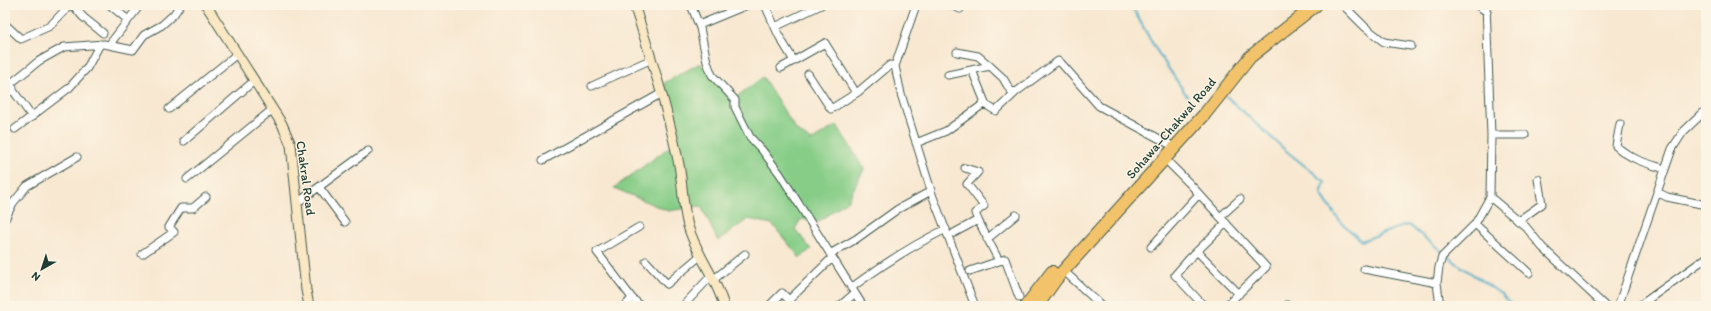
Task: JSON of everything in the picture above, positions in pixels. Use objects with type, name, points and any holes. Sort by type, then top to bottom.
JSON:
[{"type":"highway","points":[[1023,301],[1055,270],[1198,112],[1222,79],[1247,50],[1304,5]]},
{"type":"highway","name":"Sohawa–Chakwal Road","points":[[1037,306],[1060,275],[1204,115],[1250,57],[1316,5]]},
{"type":"street","points":[[5,25],[21,39],[50,26],[70,5]]},
{"type":"street","points":[[73,5],[83,17],[103,33]]},
{"type":"street","points":[[110,5],[128,20]]},
{"type":"street","points":[[109,45],[140,5]]},
{"type":"street","points":[[5,95],[9,84],[39,61],[64,47],[100,44],[133,50],[144,35],[162,25],[174,14],[180,5]]},
{"type":"street","name":"Chakral Road","points":[[206,5],[282,124],[291,145],[306,290],[309,306]]},
{"type":"street","points":[[634,5],[662,93],[678,160],[688,225],[700,256],[712,278],[724,306]]},
{"type":"street","points":[[691,5],[699,25],[707,62],[712,75],[735,100],[736,107],[750,137],[780,174],[863,306]]},
{"type":"street","points":[[699,25],[747,5]]},
{"type":"street","points":[[765,5],[775,27],[794,61]]},
{"type":"street","points":[[775,27],[821,5]]},
{"type":"street","points":[[916,5],[895,66],[901,94],[931,191],[975,306]]},
{"type":"street","points":[[951,5],[960,9]]},
{"type":"street","points":[[1343,5],[1365,27],[1384,42],[1411,46]]},
{"type":"street","points":[[1440,306],[1437,283],[1439,266],[1442,257],[1475,224],[1490,197],[1491,135],[1486,8],[1477,5]]},
{"type":"street","points":[[781,68],[824,43],[856,92]]},
{"type":"street","points":[[15,129],[69,88],[87,68],[100,44]]},
{"type":"street","points":[[957,52],[978,56],[1003,78],[1010,90],[1016,92]]},
{"type":"street","points":[[169,109],[237,54]]},
{"type":"street","points":[[592,86],[652,58]]},
{"type":"street","points":[[972,70],[985,103],[996,112],[1016,92],[1058,62],[1061,63],[1099,106],[1169,144]]},
{"type":"street","points":[[808,74],[832,109],[890,65],[895,66]]},
{"type":"street","points":[[948,75],[990,66]]},
{"type":"street","points":[[184,141],[254,81]]},
{"type":"street","points":[[9,84],[32,117]]},
{"type":"street","points":[[544,160],[662,93]]},
{"type":"street","points":[[916,143],[946,131],[985,103]]},
{"type":"street","points":[[187,179],[272,109]]},
{"type":"street","points":[[1618,306],[1672,149],[1683,132],[1706,110]]},
{"type":"street","points":[[1620,124],[1616,146],[1627,156],[1640,162],[1666,169]]},
{"type":"street","points":[[1491,135],[1525,135]]},
{"type":"street","points":[[297,203],[368,150]]},
{"type":"street","points":[[5,219],[13,203],[27,186],[77,157]]},
{"type":"street","points":[[1164,158],[1266,267],[1226,306]]},
{"type":"street","points":[[965,168],[978,172],[967,184],[984,206],[974,213],[999,261]]},
{"type":"street","points":[[1518,221],[1542,204],[1538,179]]},
{"type":"street","points":[[319,187],[345,222]]},
{"type":"street","points":[[769,306],[782,293],[789,300],[831,256],[898,209],[931,191]]},
{"type":"street","points":[[1657,192],[1667,197],[1706,205]]},
{"type":"street","points":[[1151,247],[1199,194]]},
{"type":"street","points":[[142,254],[174,232],[170,227],[181,208],[193,208],[206,197]]},
{"type":"street","points":[[1490,197],[1526,227],[1542,247],[1605,306]]},
{"type":"street","points":[[1220,217],[1240,199]]},
{"type":"street","points":[[988,239],[1016,215]]},
{"type":"street","points":[[954,233],[978,220]]},
{"type":"street","points":[[1204,306],[1176,275],[1197,251],[1226,223]]},
{"type":"street","points":[[1475,224],[1529,273]]},
{"type":"street","points":[[639,227],[597,252],[632,298],[641,306]]},
{"type":"street","points":[[840,306],[853,290],[887,261],[915,244],[946,229]]},
{"type":"street","points":[[1197,251],[1239,294]]},
{"type":"street","points":[[683,306],[712,278],[745,254]]},
{"type":"street","points":[[646,261],[666,284],[700,256]]},
{"type":"street","points":[[1639,306],[1706,258]]},
{"type":"street","points":[[970,271],[1006,259],[1023,301]]},
{"type":"street","points":[[1364,269],[1437,283]]},
{"type":"street","points":[[1060,275],[1102,306]]},
{"type":"street","points":[[625,306],[632,298]]},
{"type":"green space","points":[[700,63],[735,98],[763,77],[796,130],[811,141],[837,125],[864,169],[848,200],[818,222],[801,219],[795,229],[811,249],[800,258],[772,224],[748,219],[718,241],[701,206],[668,211],[614,188],[671,146],[678,143],[664,83]]},
{"type":"waterway","points":[[1131,5],[1155,48],[1187,96]]},
{"type":"waterway","points":[[1226,96],[1285,150],[1325,182],[1321,194],[1339,220],[1361,241],[1406,225],[1410,226],[1459,265],[1501,294],[1512,306]]}]
